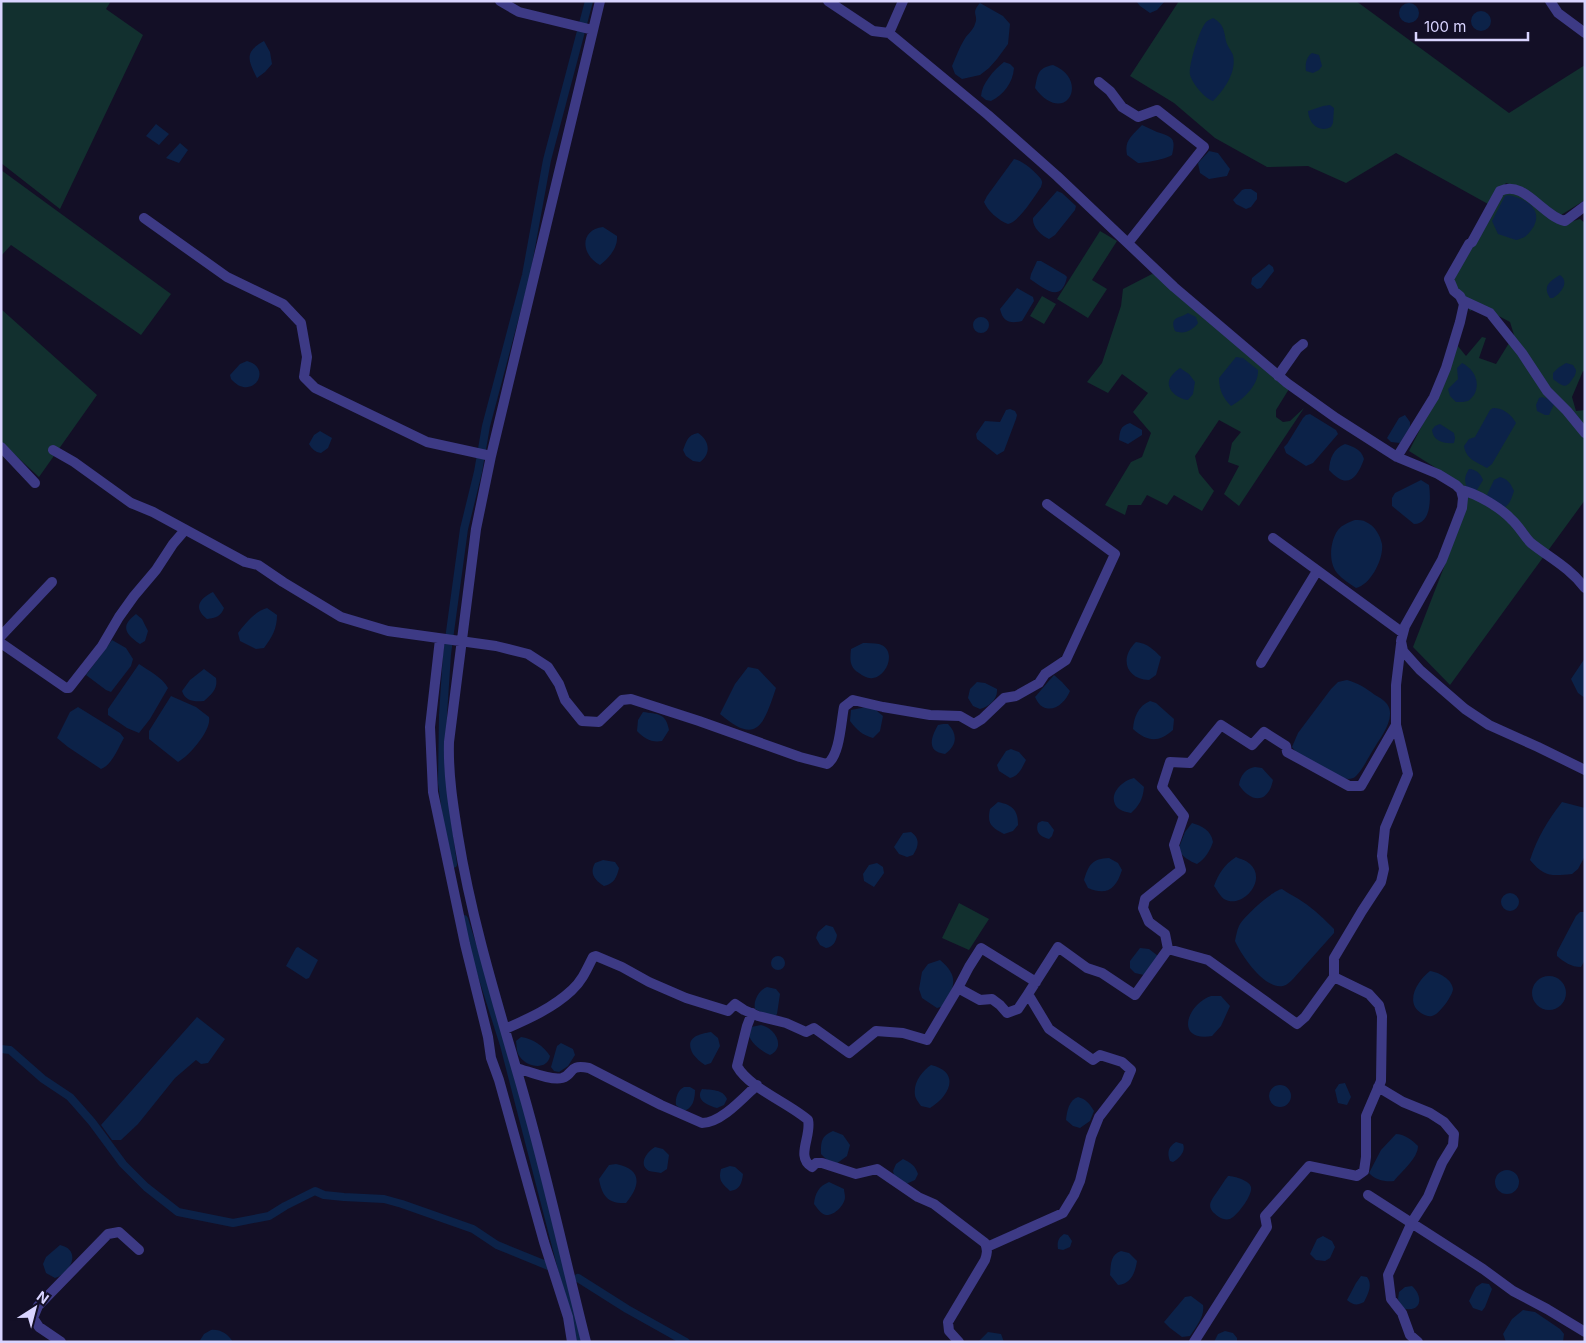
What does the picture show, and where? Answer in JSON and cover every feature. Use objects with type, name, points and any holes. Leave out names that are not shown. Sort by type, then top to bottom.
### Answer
[{"type":"street","points":[[500,1],[519,12],[593,30]]},
{"type":"street","points":[[586,1342],[554,1211],[471,907],[450,789],[448,763],[449,742],[476,529],[491,456],[600,1]]},
{"type":"street","points":[[828,1],[873,31],[889,33],[988,115],[1058,176],[1174,287],[1278,376],[1336,418],[1397,457],[1450,480],[1461,490],[1469,492],[1494,506],[1510,518],[1531,542],[1576,576],[1585,588]]},
{"type":"street","points":[[889,33],[903,1]]},
{"type":"street","points":[[1550,1],[1558,13],[1585,34]]},
{"type":"street","points":[[1099,82],[1110,90],[1122,107],[1138,117],[1157,110],[1204,147],[1128,243]]},
{"type":"street","points":[[1585,206],[1565,221],[1556,219],[1549,215],[1532,198],[1514,188],[1505,188],[1500,191],[1472,242],[1450,276],[1450,284],[1454,291],[1462,300],[1490,313],[1522,353],[1547,391],[1567,410],[1585,433]]},
{"type":"street","points":[[144,218],[227,278],[283,304],[301,323],[307,357],[304,377],[315,388],[427,442],[491,456]]},
{"type":"street","points":[[1397,457],[1434,397],[1446,368],[1460,322],[1464,304],[1462,300]]},
{"type":"street","points":[[1278,376],[1297,349],[1303,344]]},
{"type":"street","points":[[1,446],[35,483]]},
{"type":"street","points":[[53,450],[74,462],[131,503],[153,512],[245,562],[258,565],[282,582],[341,616],[388,631],[496,646],[528,654],[548,667],[559,684],[564,700],[582,721],[599,722],[622,700],[631,699],[800,757],[828,764],[833,759],[838,745],[844,707],[853,700],[923,714],[960,716],[974,724],[1004,698],[1016,696],[1039,683],[1045,674],[1066,660],[1115,554],[1047,504]]},
{"type":"street","points":[[1168,949],[1208,960],[1298,1024],[1334,977],[1334,958],[1381,882],[1384,869],[1382,856],[1384,828],[1408,774],[1396,725],[1396,685],[1402,637],[1442,560],[1462,508],[1463,498],[1461,490]]},
{"type":"street","points":[[1,643],[66,688],[69,688],[102,646],[134,596],[156,570],[185,530]]},
{"type":"street","points":[[1272,538],[1402,637],[1404,651],[1420,670],[1473,714],[1489,725],[1585,770]]},
{"type":"street","points":[[1261,663],[1316,570]]},
{"type":"street","points":[[1,636],[52,582]]},
{"type":"street","points":[[440,639],[430,728],[433,792],[450,880],[488,1037],[491,1058],[499,1080],[544,1242],[568,1317],[572,1342]]},
{"type":"street","points":[[958,988],[980,1000],[992,999],[1007,1013],[1018,1009],[1058,948],[1087,968],[1102,973],[1135,995],[1168,949],[1165,934],[1149,922],[1143,908],[1145,899],[1181,870],[1174,845],[1184,816],[1162,787],[1170,762],[1190,763],[1221,725],[1252,745],[1264,732],[1286,746],[1287,752],[1312,767],[1349,786],[1360,786],[1396,725]]},
{"type":"street","points":[[505,1029],[532,1018],[573,990],[593,957],[596,956],[686,998],[728,1011],[735,1004],[766,1019],[786,1023],[806,1032],[814,1028],[849,1053],[876,1031],[903,1033],[926,1040],[981,948],[1036,982]]},
{"type":"street","points":[[1194,1342],[1267,1227],[1266,1216],[1309,1166],[1357,1176],[1364,1171],[1366,1116],[1381,1081],[1382,1016],[1378,1005],[1369,994],[1334,977]]},
{"type":"street","points":[[987,1247],[1063,1213],[1080,1181],[1090,1137],[1099,1117],[1126,1082],[1131,1070],[1122,1062],[1100,1055],[1093,1060],[1075,1046],[1056,1035],[1048,1028],[1028,994]]},
{"type":"street","points":[[752,1013],[737,1066],[739,1070],[757,1085],[808,1120],[809,1130],[803,1155],[810,1167],[816,1163],[822,1163],[856,1174],[877,1169],[918,1197],[934,1204],[970,1231],[987,1247],[985,1260],[948,1322],[949,1331],[959,1342]]},
{"type":"street","points":[[516,1068],[537,1073],[550,1079],[565,1076],[578,1066],[590,1068],[660,1105],[702,1123],[716,1120],[757,1085]]},
{"type":"street","points":[[1378,1087],[1403,1102],[1430,1113],[1444,1122],[1454,1134],[1453,1145],[1442,1163],[1428,1197],[1412,1222],[1388,1275],[1391,1299],[1402,1313],[1410,1335],[1418,1342]]},
{"type":"street","points":[[1368,1195],[1483,1269],[1513,1291],[1585,1332]]},
{"type":"street","points":[[61,1342],[39,1327],[33,1318],[38,1306],[108,1234],[119,1232],[139,1250]]},
{"type":"green space","points":[[1,1],[111,1],[106,9],[143,35],[60,209],[1,163]]},
{"type":"green space","points":[[1179,1],[1356,1],[1509,113],[1585,65],[1585,200],[1561,215],[1518,187],[1506,183],[1488,204],[1396,153],[1346,183],[1308,166],[1267,167],[1215,138],[1174,103],[1130,76]]},
{"type":"green space","points":[[1,170],[171,294],[141,335],[11,245],[1,256]]},
{"type":"green space","points":[[1512,189],[1563,224],[1580,219],[1585,223],[1585,372],[1583,371],[1572,397],[1576,411],[1585,410],[1585,500],[1450,685],[1413,647],[1451,549],[1467,500],[1460,483],[1409,451],[1433,404],[1457,345],[1466,356],[1482,337],[1486,338],[1479,358],[1496,364],[1514,335],[1510,322],[1480,306],[1470,311],[1453,279],[1504,192]]},
{"type":"green space","points":[[1100,231],[1117,241],[1092,280],[1107,289],[1088,318],[1057,299]]},
{"type":"green space","points":[[1152,274],[1159,276],[1289,389],[1276,410],[1276,417],[1283,422],[1290,421],[1304,408],[1239,506],[1224,494],[1239,466],[1228,462],[1232,443],[1241,432],[1219,420],[1195,456],[1199,473],[1214,491],[1202,511],[1174,495],[1167,505],[1147,495],[1141,505],[1128,505],[1125,515],[1105,505],[1131,462],[1142,457],[1151,433],[1133,412],[1148,393],[1122,374],[1108,393],[1087,382],[1102,363],[1121,306],[1123,289]]},
{"type":"green space","points":[[1042,296],[1056,304],[1044,324],[1030,316]]},
{"type":"green space","points":[[1,309],[97,395],[39,477],[1,442]]},
{"type":"green space","points":[[959,903],[989,919],[969,950],[942,938]]},
{"type":"water","points":[[1136,1],[1165,1],[1157,10],[1150,13]]},
{"type":"water","points":[[980,3],[1003,16],[1010,24],[1008,44],[989,68],[980,75],[962,79],[955,74],[952,66],[962,43],[974,26],[976,21],[975,12]]},
{"type":"water","points":[[1405,3],[1413,3],[1419,9],[1419,17],[1413,23],[1405,23],[1399,17],[1399,9]]},
{"type":"water","points":[[1477,11],[1485,11],[1491,17],[1491,25],[1485,31],[1477,31],[1471,25],[1471,17]]},
{"type":"water","points":[[1213,18],[1223,28],[1234,61],[1229,80],[1213,101],[1206,97],[1196,86],[1191,79],[1190,71],[1194,50],[1202,29],[1206,22]]},
{"type":"water","points":[[264,41],[270,52],[272,64],[257,78],[251,66],[250,57],[253,49]]},
{"type":"water","points":[[1312,53],[1319,55],[1322,66],[1313,73],[1306,71],[1307,59]]},
{"type":"water","points":[[1004,62],[1014,68],[1012,79],[1003,92],[991,101],[986,100],[981,96],[984,86]]},
{"type":"water","points":[[1053,65],[1064,72],[1070,81],[1072,89],[1070,97],[1064,102],[1056,103],[1046,99],[1035,88],[1040,72],[1044,68]]},
{"type":"water","points":[[1330,105],[1334,108],[1331,127],[1322,129],[1315,126],[1310,120],[1308,111]]},
{"type":"water","points":[[156,124],[169,134],[159,145],[146,136]]},
{"type":"water","points":[[1142,125],[1167,135],[1172,139],[1174,145],[1172,155],[1138,163],[1127,155],[1128,142]]},
{"type":"water","points":[[180,143],[188,150],[179,163],[166,158]]},
{"type":"water","points":[[1209,151],[1218,153],[1230,169],[1227,176],[1209,179],[1200,173],[1198,163]]},
{"type":"water","points":[[1014,159],[1032,170],[1041,179],[1042,183],[1030,203],[1017,219],[1008,224],[994,215],[984,202]]},
{"type":"water","points":[[1245,189],[1251,189],[1257,193],[1257,199],[1251,207],[1246,209],[1236,204],[1233,200]]},
{"type":"water","points":[[1057,191],[1062,193],[1076,206],[1075,210],[1055,235],[1049,239],[1034,225],[1033,218]]},
{"type":"water","points":[[1505,196],[1520,198],[1530,204],[1536,214],[1534,226],[1531,230],[1526,236],[1516,240],[1498,234],[1492,221]]},
{"type":"water","points":[[603,227],[617,236],[617,240],[612,252],[600,265],[589,255],[585,243],[590,233],[595,229]]},
{"type":"water","points":[[1037,261],[1041,261],[1067,277],[1061,290],[1052,292],[1030,279]]},
{"type":"water","points":[[1269,264],[1273,267],[1274,271],[1261,288],[1257,289],[1251,284],[1252,278]]},
{"type":"water","points":[[1560,275],[1564,281],[1563,287],[1556,296],[1550,298],[1547,290],[1548,284]]},
{"type":"water","points":[[1017,288],[1033,297],[1034,301],[1022,321],[1011,322],[1003,317],[1000,309]]},
{"type":"water","points":[[1188,313],[1196,317],[1198,323],[1188,331],[1175,331],[1173,326],[1174,320]]},
{"type":"water","points":[[978,317],[984,317],[989,322],[987,331],[978,333],[973,328],[973,322]]},
{"type":"water","points":[[1236,357],[1243,358],[1258,370],[1258,376],[1249,391],[1231,406],[1222,394],[1219,378]]},
{"type":"water","points":[[247,361],[255,365],[259,370],[259,376],[257,382],[252,386],[246,387],[239,385],[231,379],[230,375],[240,364]]},
{"type":"water","points":[[1462,363],[1473,372],[1477,385],[1474,395],[1469,400],[1456,402],[1450,396],[1448,389],[1458,379],[1457,368]]},
{"type":"water","points":[[1566,363],[1573,365],[1576,372],[1569,384],[1565,386],[1553,379],[1553,373]]},
{"type":"water","points":[[1180,368],[1189,374],[1195,382],[1193,394],[1188,400],[1174,394],[1169,385],[1171,377]]},
{"type":"water","points":[[1539,398],[1552,400],[1554,404],[1549,415],[1537,411],[1536,405]]},
{"type":"water","points":[[1493,408],[1506,412],[1516,423],[1492,464],[1487,468],[1469,457],[1464,446],[1469,439],[1475,437]]},
{"type":"water","points":[[1006,410],[1015,411],[1016,419],[1004,451],[997,455],[977,439],[976,434],[985,421],[1000,422]]},
{"type":"water","points":[[1310,414],[1336,430],[1338,434],[1313,463],[1306,466],[1286,453],[1284,447],[1303,418]]},
{"type":"water","points":[[1405,415],[1410,422],[1410,427],[1400,443],[1391,442],[1387,438],[1399,418]]},
{"type":"water","points":[[1130,423],[1142,430],[1142,435],[1128,444],[1119,440],[1121,429]]},
{"type":"water","points":[[1440,424],[1454,433],[1454,443],[1446,443],[1434,437],[1432,430]]},
{"type":"water","points":[[320,431],[332,438],[328,448],[321,453],[314,450],[309,444],[314,435]]},
{"type":"water","points":[[698,433],[705,439],[708,447],[706,455],[700,462],[693,461],[686,456],[683,450],[689,437]]},
{"type":"water","points":[[1345,444],[1354,447],[1364,459],[1355,477],[1346,481],[1341,480],[1329,470],[1333,454]]},
{"type":"water","points":[[1469,469],[1478,472],[1483,480],[1477,490],[1468,490],[1465,479]]},
{"type":"water","points":[[1500,477],[1509,482],[1514,491],[1508,504],[1501,509],[1486,497],[1494,480]]},
{"type":"water","points":[[1421,480],[1429,485],[1429,510],[1424,520],[1414,524],[1392,506],[1392,498],[1395,493]]},
{"type":"water","points":[[1355,520],[1364,521],[1372,526],[1382,544],[1381,556],[1375,570],[1367,582],[1356,588],[1337,573],[1331,557],[1333,540],[1338,530]]},
{"type":"water","points":[[213,592],[224,608],[218,616],[207,619],[199,607],[201,601]]},
{"type":"water","points":[[267,608],[277,615],[277,620],[274,633],[264,648],[256,649],[240,641],[238,633],[254,615]]},
{"type":"water","points":[[136,614],[142,619],[148,631],[145,641],[140,644],[126,630],[128,622]]},
{"type":"water","points":[[112,640],[126,648],[133,659],[131,666],[111,692],[86,675]]},
{"type":"water","points":[[1136,642],[1147,645],[1161,657],[1156,675],[1149,680],[1135,676],[1128,667],[1128,655]]},
{"type":"water","points":[[863,643],[879,644],[888,651],[889,656],[886,668],[878,676],[866,677],[856,671],[852,665],[850,659],[851,649]]},
{"type":"water","points":[[1585,658],[1585,698],[1578,693],[1571,679]]},
{"type":"water","points":[[139,664],[159,677],[168,688],[150,719],[139,733],[127,728],[108,715],[108,709]]},
{"type":"water","points":[[748,667],[758,669],[776,688],[763,720],[751,730],[743,729],[733,724],[720,714],[735,684]]},
{"type":"water","points":[[204,669],[216,678],[214,691],[204,701],[188,699],[182,691],[190,680]]},
{"type":"water","points":[[1054,675],[1070,691],[1060,705],[1052,708],[1043,707],[1035,697]]},
{"type":"water","points":[[1347,680],[1362,686],[1383,700],[1390,710],[1389,722],[1363,767],[1356,776],[1349,779],[1341,778],[1296,752],[1292,747],[1298,733],[1331,689],[1338,682]]},
{"type":"water","points":[[977,682],[985,683],[997,689],[996,696],[992,702],[980,709],[973,706],[968,698],[970,689]]},
{"type":"water","points":[[171,696],[196,707],[209,717],[207,729],[203,735],[193,749],[178,762],[149,739],[149,731]]},
{"type":"water","points":[[1150,701],[1156,703],[1174,719],[1173,730],[1158,739],[1143,736],[1133,729],[1137,712]]},
{"type":"water","points":[[871,706],[883,716],[880,731],[873,738],[860,732],[850,721],[851,710]]},
{"type":"water","points":[[78,707],[120,733],[124,738],[112,760],[101,769],[57,738],[70,712]]},
{"type":"water","points":[[643,712],[660,715],[666,720],[669,730],[662,741],[648,739],[637,731],[638,720]]},
{"type":"water","points":[[948,724],[955,736],[954,744],[945,754],[935,750],[932,743],[933,734],[938,725]]},
{"type":"water","points":[[1011,749],[1019,752],[1026,760],[1018,774],[1010,778],[999,771],[997,765],[1006,751]]},
{"type":"water","points":[[1255,767],[1262,768],[1273,780],[1271,788],[1263,797],[1259,798],[1249,795],[1239,785],[1244,773]]},
{"type":"water","points":[[1134,778],[1144,787],[1140,802],[1131,813],[1122,811],[1117,807],[1114,797],[1115,792],[1121,785]]},
{"type":"water","points":[[998,802],[1010,806],[1015,811],[1018,825],[1013,831],[1004,834],[991,824],[989,818],[990,809]]},
{"type":"water","points":[[1562,802],[1585,808],[1585,856],[1578,869],[1572,874],[1553,875],[1540,870],[1530,860],[1543,830]]},
{"type":"water","points":[[1042,821],[1048,822],[1054,830],[1049,839],[1043,837],[1038,831],[1038,823]]},
{"type":"water","points":[[1192,823],[1205,829],[1210,834],[1213,842],[1207,854],[1197,864],[1186,858],[1178,850],[1185,832]]},
{"type":"water","points":[[911,832],[916,837],[917,845],[913,855],[907,857],[899,854],[894,847],[903,833]]},
{"type":"water","points":[[1236,857],[1250,864],[1255,871],[1256,878],[1250,892],[1245,897],[1231,901],[1224,899],[1214,886],[1222,870]]},
{"type":"water","points":[[1109,858],[1118,863],[1122,870],[1117,882],[1106,891],[1088,888],[1084,880],[1092,863]]},
{"type":"water","points":[[603,860],[615,862],[619,868],[614,880],[604,886],[593,874],[595,863]]},
{"type":"water","points":[[877,863],[883,867],[884,873],[874,887],[864,881],[863,874],[869,865]]},
{"type":"water","points":[[1282,889],[1323,918],[1334,929],[1334,933],[1293,979],[1283,986],[1276,986],[1269,983],[1254,970],[1235,941],[1239,926],[1246,917],[1265,899]]},
{"type":"water","points":[[1510,893],[1516,896],[1519,902],[1516,908],[1510,911],[1504,908],[1501,902],[1504,896]]},
{"type":"water","points":[[1580,912],[1585,912],[1585,960],[1581,967],[1568,964],[1557,956],[1557,952]]},
{"type":"water","points":[[826,925],[833,927],[837,935],[834,944],[826,948],[820,945],[816,938],[818,932]]},
{"type":"water","points":[[298,947],[318,960],[309,978],[306,979],[286,966]]},
{"type":"water","points":[[1140,948],[1149,949],[1158,956],[1144,975],[1135,973],[1130,968],[1130,961]]},
{"type":"water","points":[[775,956],[781,956],[785,963],[781,970],[775,970],[771,966],[771,960]]},
{"type":"water","points":[[940,960],[953,977],[953,982],[944,1006],[937,1008],[922,998],[919,989],[922,972],[928,964]]},
{"type":"water","points":[[1430,971],[1441,974],[1450,982],[1453,989],[1451,996],[1442,1009],[1435,1015],[1426,1016],[1416,1008],[1413,997],[1417,985]]},
{"type":"water","points":[[1549,976],[1556,977],[1561,981],[1565,986],[1565,1000],[1561,1005],[1556,1009],[1549,1010],[1542,1009],[1537,1005],[1533,1000],[1532,993],[1533,986],[1537,981],[1542,977]]},
{"type":"water","points":[[767,987],[776,989],[780,994],[777,1014],[773,1018],[755,1009],[757,996]]},
{"type":"water","points":[[1211,996],[1221,996],[1230,1006],[1221,1026],[1212,1036],[1200,1036],[1192,1033],[1188,1021],[1191,1014],[1196,1006]]},
{"type":"water","points":[[197,1017],[225,1039],[208,1063],[201,1064],[196,1060],[175,1078],[138,1124],[121,1140],[112,1140],[101,1125]]},
{"type":"water","points":[[761,1025],[772,1031],[778,1041],[778,1047],[770,1055],[757,1046],[748,1034],[751,1027]]},
{"type":"water","points":[[711,1032],[718,1038],[720,1046],[711,1063],[705,1065],[693,1054],[690,1044],[697,1036]]},
{"type":"water","points":[[521,1037],[542,1046],[550,1056],[545,1064],[541,1066],[532,1065],[520,1057],[516,1041]]},
{"type":"water","points":[[561,1043],[573,1049],[575,1055],[568,1066],[559,1072],[554,1071],[551,1067],[557,1046]]},
{"type":"water","points":[[931,1065],[940,1068],[946,1073],[949,1085],[943,1097],[930,1108],[921,1106],[916,1098],[915,1086],[924,1071]]},
{"type":"water","points":[[1345,1083],[1351,1097],[1347,1105],[1338,1103],[1335,1090],[1339,1084]]},
{"type":"water","points":[[1280,1085],[1288,1088],[1291,1096],[1288,1104],[1280,1107],[1272,1104],[1269,1096],[1272,1088]]},
{"type":"water","points":[[684,1087],[690,1087],[695,1090],[695,1093],[691,1106],[683,1111],[676,1105],[676,1102],[679,1092]]},
{"type":"water","points":[[702,1089],[723,1093],[727,1099],[724,1105],[717,1108],[703,1102],[700,1096]]},
{"type":"water","points":[[1078,1097],[1087,1102],[1094,1111],[1090,1121],[1080,1128],[1073,1126],[1066,1120],[1071,1103]]},
{"type":"water","points":[[833,1131],[843,1135],[850,1145],[847,1156],[836,1164],[827,1160],[821,1154],[822,1140]]},
{"type":"water","points":[[1396,1134],[1408,1138],[1418,1146],[1417,1151],[1409,1164],[1394,1181],[1377,1179],[1369,1173],[1381,1150]]},
{"type":"water","points":[[1176,1142],[1183,1144],[1184,1149],[1173,1162],[1170,1161],[1168,1153],[1171,1146]]},
{"type":"water","points":[[655,1147],[663,1149],[669,1155],[667,1169],[661,1173],[649,1171],[644,1165],[649,1151]]},
{"type":"water","points":[[903,1159],[916,1168],[918,1174],[915,1180],[906,1184],[895,1179],[893,1171],[896,1164]]},
{"type":"water","points":[[609,1165],[625,1166],[635,1174],[636,1184],[626,1203],[615,1202],[607,1198],[600,1185],[599,1179]]},
{"type":"water","points":[[730,1166],[735,1167],[743,1174],[740,1186],[730,1191],[723,1184],[720,1176],[721,1169]]},
{"type":"water","points":[[1507,1170],[1516,1173],[1519,1182],[1516,1191],[1507,1194],[1498,1191],[1495,1182],[1498,1173]]},
{"type":"water","points":[[1228,1176],[1245,1181],[1250,1185],[1251,1191],[1240,1210],[1230,1219],[1226,1219],[1220,1218],[1215,1214],[1210,1205]]},
{"type":"water","points":[[829,1182],[844,1189],[845,1200],[839,1209],[832,1214],[826,1215],[814,1204],[818,1190]]},
{"type":"water","points":[[1064,1234],[1068,1235],[1072,1241],[1070,1247],[1063,1250],[1058,1249],[1058,1240]]},
{"type":"water","points":[[1323,1236],[1332,1241],[1335,1247],[1330,1258],[1325,1261],[1316,1260],[1310,1254],[1317,1239]]},
{"type":"water","points":[[60,1245],[71,1252],[72,1262],[66,1271],[55,1278],[46,1273],[43,1264],[46,1257]]},
{"type":"water","points":[[1121,1251],[1129,1253],[1137,1261],[1132,1277],[1126,1283],[1118,1285],[1110,1275],[1113,1258]]},
{"type":"water","points":[[1361,1276],[1367,1277],[1370,1283],[1367,1296],[1364,1302],[1359,1304],[1351,1303],[1347,1300]]},
{"type":"water","points":[[1482,1283],[1489,1284],[1492,1289],[1482,1311],[1473,1308],[1469,1301],[1476,1287]]},
{"type":"water","points":[[1412,1286],[1418,1295],[1419,1304],[1413,1309],[1402,1308],[1398,1299],[1399,1292],[1405,1287]]},
{"type":"water","points":[[1191,1296],[1203,1305],[1203,1313],[1190,1336],[1182,1337],[1164,1322],[1185,1297]]},
{"type":"water","points":[[1523,1310],[1535,1312],[1560,1329],[1564,1334],[1563,1342],[1506,1342],[1503,1334],[1512,1319]]},
{"type":"water","points":[[211,1330],[218,1330],[224,1333],[233,1342],[199,1342],[204,1334]]},
{"type":"water","points":[[1225,1331],[1233,1333],[1237,1338],[1237,1342],[1214,1342],[1218,1334]]},
{"type":"water","points":[[988,1332],[1001,1334],[1004,1342],[978,1342]]},
{"type":"waterway","points":[[453,864],[442,783],[443,715],[447,654],[464,529],[478,472],[486,426],[526,275],[547,160],[589,1]]},
{"type":"waterway","points":[[464,919],[504,1045],[579,1342]]},
{"type":"waterway","points":[[1,1049],[10,1050],[43,1079],[70,1097],[92,1122],[123,1164],[146,1187],[178,1212],[233,1223],[269,1216],[315,1191],[324,1195],[384,1199],[473,1229],[497,1245],[551,1267]]},
{"type":"waterway","points":[[578,1278],[627,1309],[686,1342]]}]
